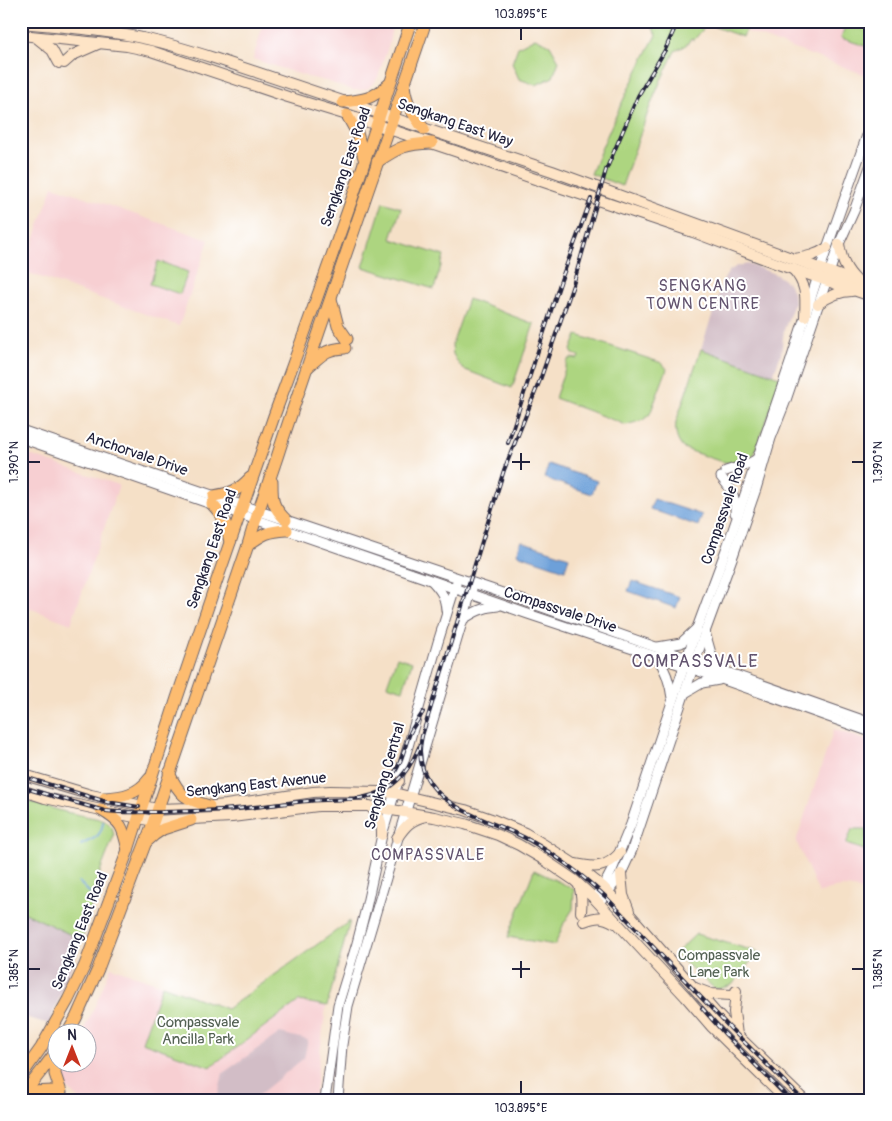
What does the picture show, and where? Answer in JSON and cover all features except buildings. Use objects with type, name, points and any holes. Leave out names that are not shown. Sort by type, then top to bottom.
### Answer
[{"type":"main road","points":[[82,21],[92,30]]},
{"type":"main road","name":"Sengkang East Road","points":[[21,1076],[41,1048],[81,974],[128,850],[253,474],[304,334],[411,21]]},
{"type":"main road","name":"Sengkang East Road","points":[[73,1024],[98,969],[153,821],[248,545],[306,368],[426,21]]},
{"type":"main road","name":"Sengkang East Way","points":[[21,23],[36,23],[145,38],[214,58],[380,114],[390,124],[432,144],[823,274],[859,287],[871,296]]},
{"type":"main road","name":"Sengkang East Way","points":[[21,35],[127,46],[151,51],[376,125],[390,124],[424,129],[552,171],[794,264]]},
{"type":"main road","points":[[35,36],[52,50],[61,63],[73,54],[101,43]]},
{"type":"main road","points":[[343,102],[372,97],[390,82]]},
{"type":"main road","points":[[404,83],[405,96],[410,108],[424,129]]},
{"type":"main road","points":[[347,115],[357,133],[364,160]]},
{"type":"main road","points":[[377,162],[402,147],[432,144]]},
{"type":"main road","points":[[818,304],[827,297],[859,287],[843,264],[839,244]]},
{"type":"main road","points":[[805,316],[805,290],[794,264],[826,248]]},
{"type":"main road","name":"Sengkang East Way","points":[[859,287],[871,287]]},
{"type":"main road","points":[[306,368],[325,352],[346,344],[338,326],[330,298]]},
{"type":"main road","points":[[230,542],[225,520],[213,500],[243,486],[253,474]]},
{"type":"main road","points":[[248,545],[262,535],[286,525],[274,504],[271,475]]},
{"type":"main road","points":[[169,773],[182,795],[193,802],[209,806]]},
{"type":"main road","name":"Sengkang East Avenue","points":[[21,774],[105,798],[157,809],[209,806],[313,792],[380,792],[410,796],[466,810],[494,820],[525,834],[574,864],[605,889],[737,1035],[804,1100]]},
{"type":"main road","points":[[105,798],[120,797],[133,793],[153,775]]},
{"type":"main road","points":[[380,792],[391,788],[398,780]]},
{"type":"main road","name":"Sengkang East Avenue","points":[[21,790],[45,798],[153,821],[232,817],[318,806],[368,806],[465,824],[498,835],[543,859],[597,900],[712,1027],[786,1100]]},
{"type":"main road","points":[[368,806],[377,813],[381,820],[382,835]]},
{"type":"main road","points":[[101,810],[114,817],[120,824],[128,850]]},
{"type":"main road","points":[[397,838],[410,822],[429,816]]},
{"type":"main road","points":[[144,844],[163,829],[191,820]]},
{"type":"main road","points":[[574,864],[602,867],[620,853]]},
{"type":"main road","points":[[621,874],[623,895],[632,917]]},
{"type":"main road","points":[[578,884],[581,894],[582,916],[604,917],[620,925]]},
{"type":"main road","points":[[692,986],[711,994],[734,993],[737,1035]]},
{"type":"main road","points":[[21,1097],[48,1062]]},
{"type":"main road","points":[[21,1097],[31,1092],[57,1091],[55,1074]]},
{"type":"street","name":"Compassvale Road","points":[[701,630],[734,553],[771,438],[786,400],[818,304],[826,248],[871,124]]},
{"type":"street","name":"Compassvale Road","points":[[597,900],[605,889],[621,874],[636,841],[685,693],[690,664],[735,521],[805,316],[854,211],[871,164]]},
{"type":"street","name":"Anchorvale Drive","points":[[21,430],[242,510]]},
{"type":"street","name":"Anchorvale Drive","points":[[21,438],[213,500]]},
{"type":"street","points":[[735,521],[736,501],[723,474],[757,459]]},
{"type":"street","name":"Compassvale Drive","points":[[242,510],[473,584],[690,664],[871,723]]},
{"type":"street","name":"Compassvale Drive","points":[[286,525],[504,606],[656,652]]},
{"type":"street","name":"Sengkang Central","points":[[325,1100],[338,1005],[359,934],[382,835],[458,579]]},
{"type":"street","points":[[431,580],[442,591],[446,616]]},
{"type":"street","name":"Sengkang Central","points":[[338,1100],[342,1045],[348,1006],[473,584]]},
{"type":"street","points":[[462,620],[476,611],[487,607],[504,606]]},
{"type":"street","points":[[672,700],[667,673],[656,652],[681,643],[701,630],[712,658],[722,675],[702,683],[685,693]]},
{"type":"street","name":"Compassvale Road","points":[[605,889],[631,824],[672,700],[690,664]]},
{"type":"street","name":"Compassvale Drive","points":[[722,675],[871,732]]},
{"type":"shaded area","points":[[264,21],[393,21],[389,44],[378,77],[368,88],[353,90],[253,59]]},
{"type":"shaded area","points":[[749,21],[871,21],[871,77],[745,31]]},
{"type":"shaded area","points":[[53,186],[209,240],[179,326],[23,271]]},
{"type":"shaded area","points":[[749,264],[777,275],[787,282],[793,291],[794,303],[784,330],[781,354],[773,375],[701,349],[724,279],[729,271],[737,266]]},
{"type":"shaded area","points":[[21,452],[119,485],[71,624],[21,605]]},
{"type":"shaded area","points":[[834,729],[871,742],[871,893],[844,887],[819,893],[796,841]]},
{"type":"shaded area","points":[[21,911],[82,940],[49,1024],[21,1016]]},
{"type":"shaded area","points":[[111,967],[162,985],[142,1042],[209,1067],[299,1001],[326,1006],[314,1100],[81,1100],[66,1087],[62,1074],[98,1074],[98,1024],[86,1024]]},
{"type":"shaded area","points":[[280,1033],[308,1040],[304,1058],[256,1097],[256,1100],[217,1100],[223,1073]]},
{"type":"green space","points":[[650,21],[749,21],[743,37],[701,22],[700,26],[704,28],[694,40],[691,39],[685,46],[675,51],[649,109],[622,186],[591,174],[622,103],[656,35]]},
{"type":"green space","points":[[847,21],[871,21],[871,48],[841,38]]},
{"type":"green space","points":[[535,38],[550,45],[559,61],[553,77],[536,85],[519,79],[512,63],[518,47]]},
{"type":"green space","points":[[383,202],[401,208],[391,239],[444,256],[434,289],[363,267]]},
{"type":"green space","points":[[158,261],[188,272],[180,294],[150,284]]},
{"type":"green space","points":[[468,299],[534,324],[512,388],[463,369],[453,354],[452,345]]},
{"type":"green space","points":[[577,335],[662,363],[667,369],[650,414],[643,420],[626,425],[555,398],[568,360],[571,358],[578,359],[579,356],[573,354],[571,350]]},
{"type":"green space","points":[[701,349],[782,378],[754,455],[740,462],[724,462],[702,455],[683,448],[677,439],[676,422]]},
{"type":"green space","points":[[397,657],[412,662],[403,690],[387,685]]},
{"type":"green space","points":[[21,799],[65,812],[105,820],[112,827],[114,836],[101,869],[82,940],[21,911]]},
{"type":"green space","points":[[852,829],[866,829],[866,840],[871,841],[871,852],[846,844]]},
{"type":"green space","points":[[534,870],[574,889],[573,909],[564,923],[555,945],[508,937]]},
{"type":"green space","name":"Compassvale Ancilla Park","points":[[350,921],[327,1006],[299,1001],[210,1067],[142,1042],[162,985],[227,1009]]},
{"type":"green space","name":"Compassvale Lane Park","points":[[696,934],[758,952],[732,985],[719,989],[714,988],[675,954]]},
{"type":"water","points":[[549,464],[597,481],[592,494],[544,478]]},
{"type":"water","points":[[654,499],[702,515],[698,526],[650,509]]},
{"type":"water","points":[[521,541],[569,557],[565,570],[517,554]]},
{"type":"water","points":[[632,581],[680,597],[676,608],[628,591]]},
{"type":"waterway","points":[[81,845],[99,834],[103,822]]},
{"type":"waterway","points":[[79,882],[90,893],[95,895]]},
{"type":"railway","points":[[678,21],[665,50],[638,96],[606,170],[573,285],[540,380],[504,470],[422,736],[420,751],[423,770],[432,786],[445,798],[460,809],[540,846],[588,881],[606,897],[730,1028],[803,1100]]},
{"type":"railway","points":[[508,443],[561,280],[591,199]]},
{"type":"railway","points":[[386,782],[395,772],[410,733],[423,712]]},
{"type":"railway","points":[[21,787],[105,811],[119,812],[225,810],[357,798],[375,794],[396,782],[413,760],[419,747]]},
{"type":"railway","points":[[21,776],[107,802],[139,807]]},
{"type":"railway","points":[[702,1008],[790,1100]]},
{"type":"district","name":"SENGKANG TOWN CENTRE","points":[[703,295]]},
{"type":"district","name":"COMPASSVALE","points":[[695,661]]},
{"type":"district","name":"COMPASSVALE","points":[[428,855]]}]
